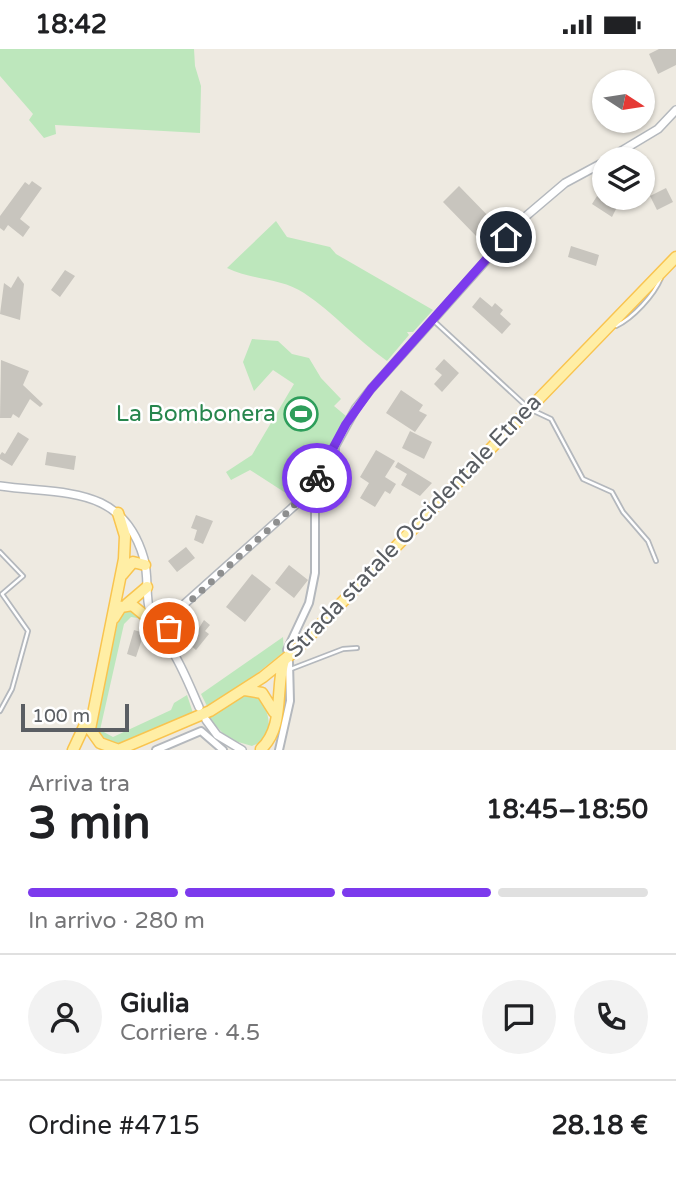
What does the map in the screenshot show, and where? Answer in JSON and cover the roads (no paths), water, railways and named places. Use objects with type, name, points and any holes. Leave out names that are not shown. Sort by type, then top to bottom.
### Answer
[{"type":"main road","name":"Strada statale Occidentale Etnea","points":[[118,750],[210,711],[288,660],[676,257]]},
{"type":"main road","points":[[118,513],[125,536],[90,729],[93,737],[100,743],[118,750]]},
{"type":"main road","points":[[119,580],[132,562],[145,565]]},
{"type":"main road","points":[[109,628],[117,611],[147,587]]},
{"type":"main road","points":[[127,604],[137,608],[157,627]]},
{"type":"main road","points":[[263,750],[272,736],[276,722],[277,689],[288,660]]},
{"type":"main road","points":[[244,690],[256,691],[267,697],[276,722]]},
{"type":"main road","points":[[73,750],[92,707]]},
{"type":"street","points":[[628,147],[658,129],[676,110]]},
{"type":"street","points":[[157,627],[173,618],[302,499],[356,408],[432,320],[539,203],[565,183],[592,168]]},
{"type":"street","points":[[278,750],[290,701],[288,660],[309,603],[315,566],[315,510],[334,458],[334,449]]},
{"type":"street","points":[[0,486],[77,494],[98,500],[118,513],[135,536],[145,565],[150,612],[174,653],[199,707]]},
{"type":"street","points":[[150,612],[159,618],[173,618]]},
{"type":"street","points":[[173,618],[171,637],[174,653]]},
{"type":"street","points":[[206,720],[228,744],[242,750]]},
{"type":"street","points":[[156,750],[201,730],[223,750]]},
{"type":"lane","points":[[432,320],[524,404]]},
{"type":"lane","points":[[534,411],[551,419],[583,479],[614,494],[623,512],[648,541],[656,561]]},
{"type":"lane","points":[[0,552],[23,576],[2,594],[29,631],[12,689],[0,711]]},
{"type":"lane","points":[[288,660],[357,648]]},
{"type":"place","name":"La Bombonera","points":[[301,414]]}]
